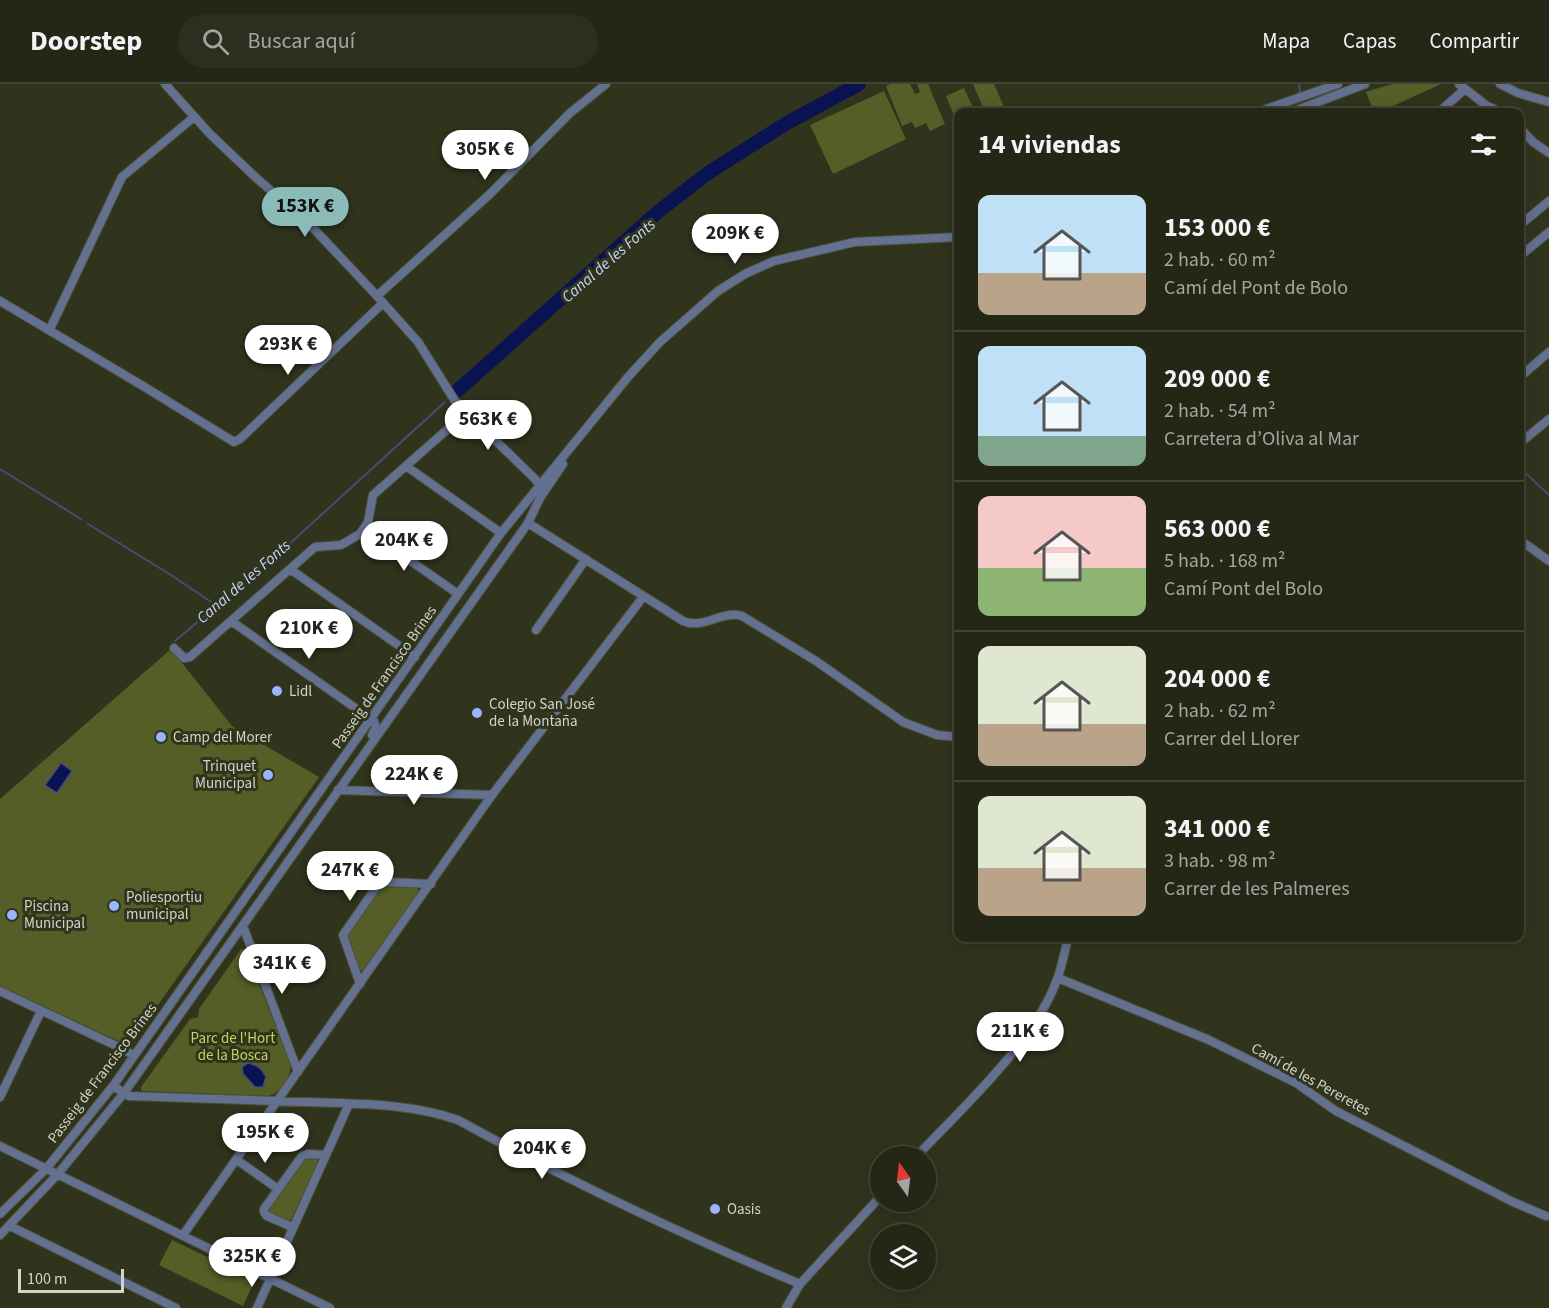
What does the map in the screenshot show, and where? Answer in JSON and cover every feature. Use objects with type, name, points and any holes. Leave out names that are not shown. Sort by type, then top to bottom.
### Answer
[{"type":"street","points":[[165,84],[194,117],[252,174],[314,229],[378,296],[418,342],[448,392],[540,485],[542,492],[533,504],[530,519]]},
{"type":"street","points":[[378,296],[490,194],[570,113],[606,84]]},
{"type":"street","points":[[1268,108],[1338,84]]},
{"type":"street","points":[[1302,108],[1365,84]]},
{"type":"street","points":[[1500,84],[1518,93],[1549,102]]},
{"type":"street","points":[[1443,108],[1462,87],[1492,108]]},
{"type":"street","points":[[50,329],[123,177],[194,117]]},
{"type":"street","points":[[1524,136],[1549,153]]},
{"type":"street","points":[[1524,222],[1549,201]]},
{"type":"street","points":[[1524,253],[1548,235]]},
{"type":"street","points":[[583,433],[628,377],[660,342],[708,299],[745,274],[774,261],[842,244],[954,237]]},
{"type":"street","points":[[0,301],[50,329],[230,441],[237,442],[383,303]]},
{"type":"street","points":[[1524,374],[1549,352]]},
{"type":"street","points":[[174,648],[184,658],[190,657],[315,547],[341,545],[356,538],[364,529],[371,512],[371,498],[466,412]]},
{"type":"street","points":[[1524,440],[1549,419]]},
{"type":"street","name":"Passeig de Francisco Brines","points":[[0,1214],[46,1169],[111,1090],[501,532],[583,433]]},
{"type":"street","name":"Passeig de Francisco Brines","points":[[0,1234],[57,1175],[119,1101],[530,519],[583,433]]},
{"type":"street","points":[[406,466],[501,532]]},
{"type":"street","points":[[521,508],[530,519],[586,559],[643,597],[690,624],[699,624],[729,615],[742,616],[816,662],[903,722],[937,735],[954,737]]},
{"type":"street","points":[[515,516],[530,519]]},
{"type":"street","points":[[364,529],[458,594]]},
{"type":"street","points":[[1524,543],[1549,561]]},
{"type":"street","points":[[536,630],[586,559]]},
{"type":"street","points":[[290,569],[415,657]]},
{"type":"street","points":[[183,1235],[492,795],[643,597]]},
{"type":"street","points":[[231,621],[374,721],[376,728],[356,758],[357,764]]},
{"type":"street","points":[[338,790],[492,795]]},
{"type":"street","points":[[360,984],[343,935],[377,886],[385,882],[431,884]]},
{"type":"street","points":[[243,926],[298,1072]]},
{"type":"street","points":[[926,1146],[1025,1037],[1058,978],[1067,942]]},
{"type":"street","name":"Camí de les Pereretes","points":[[1058,978],[1209,1040],[1296,1083],[1336,1111],[1513,1202],[1546,1216]]},
{"type":"street","points":[[0,991],[134,1056]]},
{"type":"street","points":[[0,1097],[41,1011]]},
{"type":"street","points":[[111,1090],[129,1096],[349,1104],[422,1110],[458,1120],[553,1171],[642,1214],[800,1284]]},
{"type":"street","points":[[111,1090],[119,1101]]},
{"type":"street","points":[[257,1308],[349,1104]]},
{"type":"street","points":[[0,1146],[330,1308]]},
{"type":"street","points":[[292,1227],[267,1216],[264,1212],[304,1155],[325,1155]]},
{"type":"street","points":[[237,1160],[278,1189]]},
{"type":"street","points":[[786,1308],[800,1284],[870,1208]]},
{"type":"street","points":[[0,1226],[0,1234]]},
{"type":"street","points":[[10,1226],[176,1308]]},
{"type":"green space","points":[[910,84],[915,94],[926,90],[920,92],[917,84],[928,84],[945,124],[930,131],[926,123],[915,128],[912,122],[902,126],[886,86]]},
{"type":"green space","points":[[973,84],[994,84],[1004,108],[983,108]]},
{"type":"green space","points":[[1392,84],[1441,84],[1389,108],[1372,108],[1366,92]]},
{"type":"green space","points":[[964,88],[973,108],[954,108],[954,115],[946,96]]},
{"type":"green space","points":[[884,91],[906,139],[833,174],[810,125]]},
{"type":"green space","name":"Poliesportiu municipal","points":[[171,649],[232,726],[319,777],[129,1046],[0,986],[0,799]]},
{"type":"green space","points":[[381,886],[416,886],[419,891],[365,969],[361,971],[345,936]]},
{"type":"green space","name":"Parc de l'Hort de la Bosca","points":[[241,949],[247,953],[290,1063],[290,1073],[285,1083],[268,1096],[141,1091],[141,1087],[190,1019],[198,1017],[199,1009]]},
{"type":"green space","points":[[310,1157],[316,1158],[318,1162],[291,1220],[286,1221],[270,1213],[269,1209],[303,1160]]},
{"type":"green space","points":[[172,1240],[255,1280],[243,1306],[159,1265]]},
{"type":"shaded area","points":[[61,763],[72,771],[57,793],[45,785]]},
{"type":"shaded area","points":[[248,1063],[257,1066],[266,1077],[263,1087],[255,1087],[243,1074],[242,1067]]},
{"type":"waterway","name":"Canal de les Fonts","points":[[457,391],[659,211],[708,173],[787,123],[859,84]]},
{"type":"waterway","points":[[1297,95],[1300,91],[1299,84]]},
{"type":"waterway","name":"Canal de les Fonts","points":[[175,641],[285,548],[445,402]]},
{"type":"waterway","points":[[0,469],[81,519]]},
{"type":"waterway","points":[[1524,472],[1549,495]]},
{"type":"waterway","points":[[88,524],[217,606]]},
{"type":"place","name":"Lidl","points":[[277,691]]},
{"type":"place","name":"Colegio San José de la Montaña","points":[[477,713]]},
{"type":"place","name":"Camp del Morer","points":[[161,737]]},
{"type":"place","name":"Trinquet Municipal","points":[[268,775]]},
{"type":"place","name":"Poliesportiu municipal","points":[[114,906]]},
{"type":"place","name":"Piscina Municipal","points":[[12,915]]},
{"type":"place","name":"Oasis","points":[[715,1209]]}]
